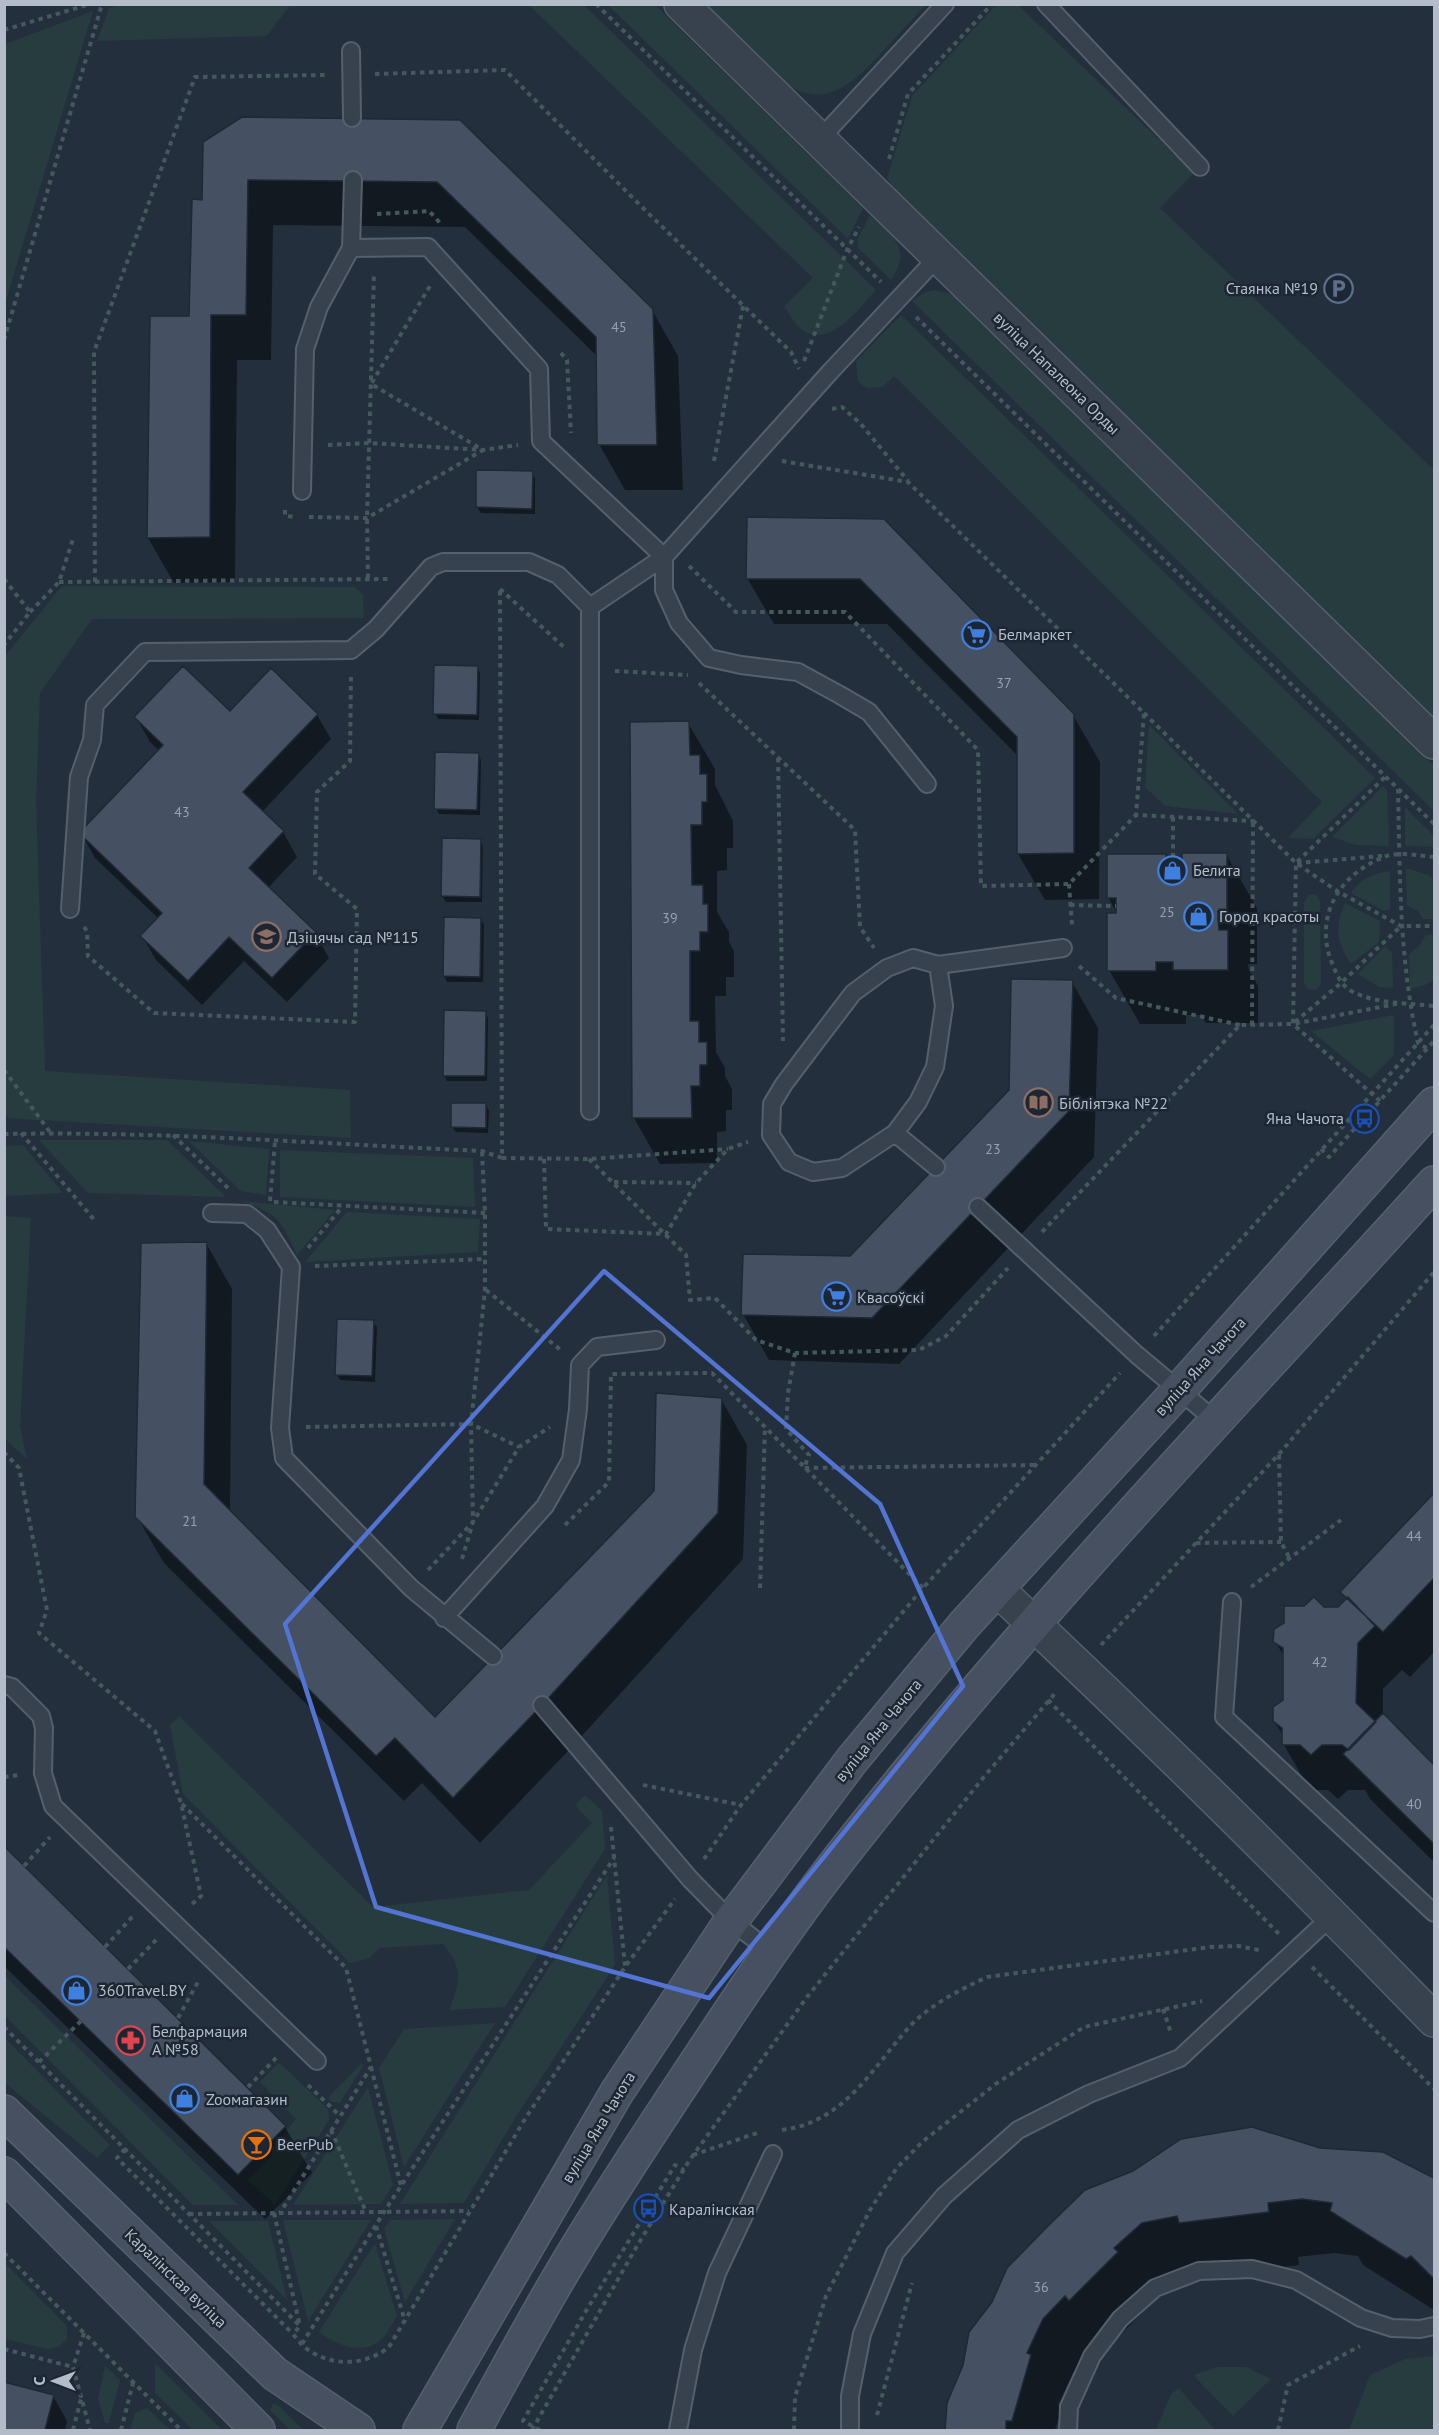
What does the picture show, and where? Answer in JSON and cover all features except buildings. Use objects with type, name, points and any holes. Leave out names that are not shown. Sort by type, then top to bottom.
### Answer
[{"type":"main road","name":"вуліца Яна Чачота","points":[[420,2430],[617,2092],[731,1921],[852,1760],[997,1589],[1180,1389],[1434,1104]]},
{"type":"main road","points":[[474,2430],[561,2274],[615,2185],[771,1952],[828,1872],[1003,1660],[1120,1527],[1434,1183]]},
{"type":"main road","name":"Каралінская вуліца","points":[[4,2112],[275,2374],[334,2416],[358,2430]]},
{"type":"main road","points":[[4,2174],[258,2430]]},
{"type":"street","name":"вуліца Напалеона Орды","points":[[681,4],[1434,742]]},
{"type":"street","points":[[997,1589],[1333,1915],[1434,2020]]},
{"type":"lane","points":[[819,140],[945,4]]},
{"type":"lane","points":[[1046,4],[1200,167]]},
{"type":"lane","points":[[351,51],[352,118]]},
{"type":"lane","points":[[302,491],[305,349],[319,307],[351,248],[352,180]]},
{"type":"lane","points":[[351,248],[428,247],[539,369],[541,441],[663,558],[663,590],[679,623],[709,658],[741,665],[798,672],[840,695],[869,712],[927,784]]},
{"type":"lane","points":[[590,607],[663,558],[830,372],[938,257]]},
{"type":"lane","points":[[70,909],[79,777],[92,740],[95,705],[146,652],[351,650],[376,629],[431,567],[443,562],[529,562],[558,574],[590,607],[590,1111]]},
{"type":"lane","points":[[938,965],[944,1006],[935,1067],[918,1101],[895,1133],[842,1168],[813,1172],[789,1162],[771,1135],[772,1104],[784,1084],[853,993],[887,968],[913,958],[938,965],[1063,948]]},
{"type":"lane","points":[[895,1133],[936,1167]]},
{"type":"lane","points":[[978,1207],[1137,1355],[1180,1389],[1216,1422]]},
{"type":"lane","points":[[212,1213],[247,1214],[267,1230],[291,1267],[280,1428],[284,1458],[411,1588],[444,1618],[493,1656]]},
{"type":"lane","points":[[444,1618],[545,1506],[571,1460],[578,1409],[580,1365],[597,1347],[656,1340]]},
{"type":"lane","points":[[1232,1602],[1224,1718],[1434,1913]]},
{"type":"lane","points":[[4,1685],[12,1687],[40,1716],[44,1728],[43,1773],[53,1806],[317,2061]]},
{"type":"lane","points":[[542,1705],[690,1879],[731,1921],[771,1952]]},
{"type":"lane","points":[[849,2430],[849,2396],[862,2334],[895,2253],[944,2196],[1018,2130],[1089,2094],[1180,2058],[1333,1915]]},
{"type":"lane","points":[[678,2430],[693,2350],[717,2273],[773,2154]]},
{"type":"lane","points":[[1068,2430],[1069,2407],[1092,2356],[1120,2319],[1155,2288],[1199,2271],[1252,2269],[1296,2280],[1361,2318],[1392,2328],[1420,2329],[1434,2326]]},
{"type":"path","points":[[4,30],[90,4]]},
{"type":"path","points":[[4,340],[102,4]]},
{"type":"path","points":[[596,4],[1434,824]]},
{"type":"path","points":[[799,370],[809,350],[847,250],[885,173],[908,94],[992,4]]},
{"type":"path","points":[[352,215],[429,211],[446,228]]},
{"type":"path","points":[[368,578],[367,518],[374,249]]},
{"type":"path","points":[[371,384],[444,263]]},
{"type":"path","points":[[559,352],[567,360],[572,441]]},
{"type":"path","points":[[371,384],[483,450]]},
{"type":"path","points":[[825,411],[842,407],[860,423],[908,482],[1296,864],[1337,891],[1401,926],[1434,926]]},
{"type":"path","points":[[303,447],[369,443],[483,450],[541,441]]},
{"type":"path","points":[[285,505],[285,516],[367,518],[483,450]]},
{"type":"path","points":[[773,460],[908,482]]},
{"type":"path","points":[[4,645],[30,612],[59,582],[73,539]]},
{"type":"path","points":[[687,565],[736,612],[844,612],[978,750],[981,886],[1069,884],[1136,815],[1144,713]]},
{"type":"path","points":[[4,579],[30,612]]},
{"type":"path","points":[[59,582],[419,579]]},
{"type":"path","points":[[499,588],[589,670],[690,675],[709,658]]},
{"type":"path","points":[[499,588],[509,588]]},
{"type":"path","points":[[499,588],[502,1158]]},
{"type":"path","points":[[70,909],[87,931],[88,956],[154,1013],[355,1022],[357,909],[315,874],[317,792],[350,761],[351,650]]},
{"type":"path","points":[[698,682],[855,830],[860,927],[887,968]]},
{"type":"path","points":[[778,758],[784,1084]]},
{"type":"path","points":[[1380,1101],[1293,1024],[1296,864],[1386,776]]},
{"type":"path","points":[[1398,788],[1401,926],[1409,1003],[1418,1043],[1428,1049]]},
{"type":"path","points":[[1136,815],[1253,821]]},
{"type":"path","points":[[1173,817],[1173,861]]},
{"type":"path","points":[[1252,1025],[1253,821]]},
{"type":"path","points":[[1296,864],[1399,854],[1434,857]]},
{"type":"path","points":[[1386,856],[1362,868],[1337,891],[1330,905],[1326,923],[1326,949],[1341,983],[1353,992],[1401,1003],[1434,1005]]},
{"type":"path","points":[[1069,884],[1072,927]]},
{"type":"path","points":[[1071,904],[1116,906]]},
{"type":"path","points":[[1218,918],[1253,918]]},
{"type":"path","points":[[1293,1024],[1341,983],[1401,926]]},
{"type":"path","points":[[1074,962],[1116,998],[1240,1025],[1293,1024],[1401,1003]]},
{"type":"path","points":[[589,1159],[686,1254],[690,1300],[715,1298],[756,1340],[795,1353],[919,1350],[946,1336],[1240,1025]]},
{"type":"path","points":[[1322,1149],[1329,1157],[1434,1041]]},
{"type":"path","points":[[4,1070],[51,1133]]},
{"type":"path","points":[[21,1133],[96,1222]]},
{"type":"path","points":[[4,1134],[173,1134],[275,1142],[482,1151],[502,1158],[544,1159],[589,1159],[728,1149],[771,1135]]},
{"type":"path","points":[[173,1134],[230,1190]]},
{"type":"path","points":[[270,1201],[275,1142]]},
{"type":"path","points":[[666,1234],[696,1183],[728,1149]]},
{"type":"path","points":[[473,1522],[471,1424],[485,1290],[482,1151]]},
{"type":"path","points":[[544,1159],[546,1228],[666,1234]]},
{"type":"path","points":[[614,1182],[696,1183]]},
{"type":"path","points":[[260,1200],[342,1207],[485,1213]]},
{"type":"path","points":[[291,1267],[342,1207]]},
{"type":"path","points":[[291,1267],[485,1259]]},
{"type":"path","points":[[533,2429],[631,2256],[693,2155],[807,1997],[1048,1700],[1279,1454],[1434,1272]]},
{"type":"path","points":[[485,1290],[580,1365],[611,1374],[712,1373],[923,1588]]},
{"type":"path","points":[[795,1353],[788,1393],[786,1428],[809,1455],[804,1468]]},
{"type":"path","points":[[559,1532],[609,1482],[611,1374]]},
{"type":"path","points":[[411,1588],[473,1522],[519,1447],[578,1409]]},
{"type":"path","points":[[280,1428],[471,1424],[519,1447]]},
{"type":"path","points":[[760,1588],[765,1426]]},
{"type":"path","points":[[4,1452],[19,1468],[45,1599],[47,1610],[39,1633],[155,1731],[181,1803],[201,1896],[128,1969]]},
{"type":"path","points":[[1279,1454],[1281,1542],[1290,1558]]},
{"type":"path","points":[[804,1468],[1035,1465]]},
{"type":"path","points":[[1232,1602],[1341,1520]]},
{"type":"path","points":[[1196,1543],[1281,1542]]},
{"type":"path","points":[[1048,1700],[1434,2089]]},
{"type":"path","points":[[625,1967],[605,1778],[741,1805]]},
{"type":"path","points":[[181,1803],[346,1968],[401,2187]]},
{"type":"path","points":[[24,1866],[57,1829]]},
{"type":"path","points":[[302,2344],[384,2212],[614,1858]]},
{"type":"path","points":[[105,1947],[138,1909]]},
{"type":"path","points":[[778,2130],[797,2128],[840,2107],[913,2023],[953,1993],[987,1977],[1210,1947],[1238,1946],[1268,1953]]},
{"type":"path","points":[[178,2018],[201,1976]]},
{"type":"path","points":[[39,2061],[81,2021]]},
{"type":"path","points":[[4,2027],[300,2326]]},
{"type":"path","points":[[248,2087],[278,2056]]},
{"type":"path","points":[[280,2212],[371,2067]]},
{"type":"path","points":[[332,2130],[366,2212]]},
{"type":"path","points":[[693,2155],[759,2132]]},
{"type":"path","points":[[126,2149],[117,2158],[302,2344],[310,2351],[330,2359],[352,2363]]},
{"type":"path","points":[[540,2430],[533,2429],[523,2421],[586,2311],[675,2165],[684,2170]]},
{"type":"path","points":[[189,2214],[470,2211]]},
{"type":"path","points":[[274,2212],[300,2326]]},
{"type":"path","points":[[376,2226],[405,2321]]},
{"type":"path","points":[[4,2253],[181,2430]]},
{"type":"path","points":[[876,2420],[914,2278]]},
{"type":"path","points":[[293,2334],[300,2326]]},
{"type":"path","points":[[1277,2429],[1288,2385],[1392,2328]]},
{"type":"path","points":[[84,2332],[73,2367],[90,2430]]},
{"type":"path","points":[[4,2349],[73,2367]]},
{"type":"path","points":[[121,2430],[133,2383]]},
{"type":"path","points":[[73,2430],[82,2398]]},
{"type":"highlighted area","points":[[604,1271],[880,1504],[963,1686],[709,1998],[376,1907],[285,1624]]},
{"type":"green space","points":[[997,4],[1018,5],[1194,173],[1160,208],[1434,470],[1434,717],[896,190],[887,178],[912,96]]},
{"type":"green space","points":[[120,5],[290,5],[267,36],[97,41],[109,8]]},
{"type":"green space","points":[[529,5],[584,5],[876,290],[852,316],[833,331],[822,335],[801,329],[784,306],[813,278]]},
{"type":"green space","points":[[608,5],[655,5],[863,208],[848,239]]},
{"type":"green space","points":[[706,5],[926,5],[865,70],[842,87],[830,93],[817,95],[788,85]]},
{"type":"green space","points":[[93,11],[5,304],[5,44]]},
{"type":"green space","points":[[870,215],[892,237],[900,251],[900,260],[891,280],[858,248],[857,240]]},
{"type":"green space","points":[[934,290],[951,294],[1434,766],[1434,811],[912,301],[925,292]]},
{"type":"green space","points":[[901,315],[1375,778],[1313,839],[1288,838],[1322,802],[894,376],[883,387],[867,388],[858,382],[856,361]]},
{"type":"green space","points":[[62,586],[354,587],[363,594],[364,618],[92,619],[40,693],[36,802],[45,1071],[350,1090],[351,1138],[19,1119],[8,1118],[5,1113],[5,656]]},
{"type":"green space","points":[[1149,725],[1238,814],[1165,806],[1145,787]]},
{"type":"green space","points":[[1383,786],[1387,790],[1389,846],[1356,845],[1332,837]]},
{"type":"green space","points":[[1405,807],[1434,836],[1434,847],[1405,846]]},
{"type":"green space","points":[[1406,868],[1428,875],[1434,880],[1434,919],[1423,919],[1418,911],[1407,905]]},
{"type":"green space","points":[[1390,871],[1390,909],[1384,911],[1351,893],[1368,878]]},
{"type":"green space","points":[[1316,894],[1320,901],[1321,984],[1316,990],[1308,989],[1304,983],[1304,903],[1308,895]]},
{"type":"green space","points":[[1345,903],[1380,921],[1379,942],[1351,964],[1342,948],[1339,934]]},
{"type":"green space","points":[[1426,935],[1434,935],[1434,980],[1410,989],[1409,954],[1419,946]]},
{"type":"green space","points":[[1385,946],[1392,953],[1393,988],[1379,987],[1358,974]]},
{"type":"green space","points":[[1394,1015],[1394,1055],[1370,1079],[1311,1031]]},
{"type":"green space","points":[[39,1140],[167,1140],[226,1197],[88,1193]]},
{"type":"green space","points":[[189,1141],[269,1149],[266,1195],[241,1191]]},
{"type":"green space","points":[[23,1145],[63,1193],[5,1196],[5,1146]]},
{"type":"green space","points":[[280,1150],[473,1158],[475,1207],[280,1197]]},
{"type":"green space","points":[[242,1201],[335,1210],[297,1255],[282,1226],[272,1215]]},
{"type":"green space","points":[[347,1212],[480,1219],[478,1252],[305,1262]]},
{"type":"green space","points":[[5,1216],[31,1218],[20,1426],[27,1459],[5,1439]]},
{"type":"green space","points":[[179,1716],[373,1907],[529,1890],[592,1823],[575,1805],[585,1795],[602,1811],[605,1849],[505,2007],[449,2010],[456,1991],[458,1976],[454,1961],[443,1944],[379,1948],[370,1958],[350,1963],[183,1794],[170,1725]]},
{"type":"green space","points":[[607,1875],[615,1965],[517,2115],[464,2203],[400,2204]]},
{"type":"green space","points":[[4,1976],[238,2205],[193,2205],[5,2016]]},
{"type":"green space","points":[[495,2023],[404,2167],[379,2068],[404,2029]]},
{"type":"green space","points":[[5,2038],[110,2145],[97,2158],[5,2083]]},
{"type":"green space","points":[[362,2063],[363,2066],[340,2103],[332,2102],[328,2098]]},
{"type":"green space","points":[[277,2064],[282,2065],[328,2109],[329,2120],[275,2205],[248,2180],[272,2156],[272,2148],[296,2119],[260,2082]]},
{"type":"green space","points":[[368,2087],[393,2185],[381,2204],[293,2205]]},
{"type":"green space","points":[[455,2219],[405,2302],[384,2229],[390,2220]]},
{"type":"green space","points":[[283,2220],[371,2220],[308,2321]]},
{"type":"green space","points":[[209,2221],[268,2221],[287,2300]]},
{"type":"green space","points":[[375,2243],[397,2316],[381,2340],[374,2345],[349,2347],[319,2332]]},
{"type":"green space","points":[[5,2263],[67,2326],[67,2339],[59,2347],[47,2349],[5,2339]]},
{"type":"green space","points":[[1434,2356],[1434,2430],[1349,2430],[1370,2375],[1405,2359]]},
{"type":"green space","points":[[155,2363],[222,2430],[193,2430],[155,2393]]},
{"type":"green space","points":[[105,2366],[120,2380],[109,2423],[105,2423],[98,2399]]},
{"type":"green space","points":[[1218,2367],[1246,2367],[1271,2379],[1233,2416],[1193,2375]]},
{"type":"green space","points":[[1179,2388],[1215,2430],[1156,2430],[1171,2394]]},
{"type":"green space","points":[[273,2404],[278,2405],[303,2430],[290,2430],[270,2410]]},
{"type":"green space","points":[[147,2408],[170,2430],[130,2430],[135,2413]]},
{"type":"place","name":"Стаянка №19","points":[[1339,288]]},
{"type":"place","name":"Белмаркет","points":[[977,634]]},
{"type":"place","name":"Белита","points":[[1172,870]]},
{"type":"place","name":"Город красоты","points":[[1198,916]]},
{"type":"place","name":"Дзіцячы сад №115","points":[[266,937]]},
{"type":"place","name":"Бібліятэка №22","points":[[1038,1103]]},
{"type":"place","name":"Яна Чачота","points":[[1365,1118]]},
{"type":"place","name":"Квасоўскі","points":[[836,1297]]},
{"type":"place","name":"360Travel.BY","points":[[77,1990]]},
{"type":"place","name":"Белфармация А №58","points":[[131,2040]]},
{"type":"place","name":"Zooмагазин","points":[[185,2099]]},
{"type":"place","name":"BeerPub","points":[[256,2144]]},
{"type":"place","name":"Каралінская","points":[[648,2209]]}]
